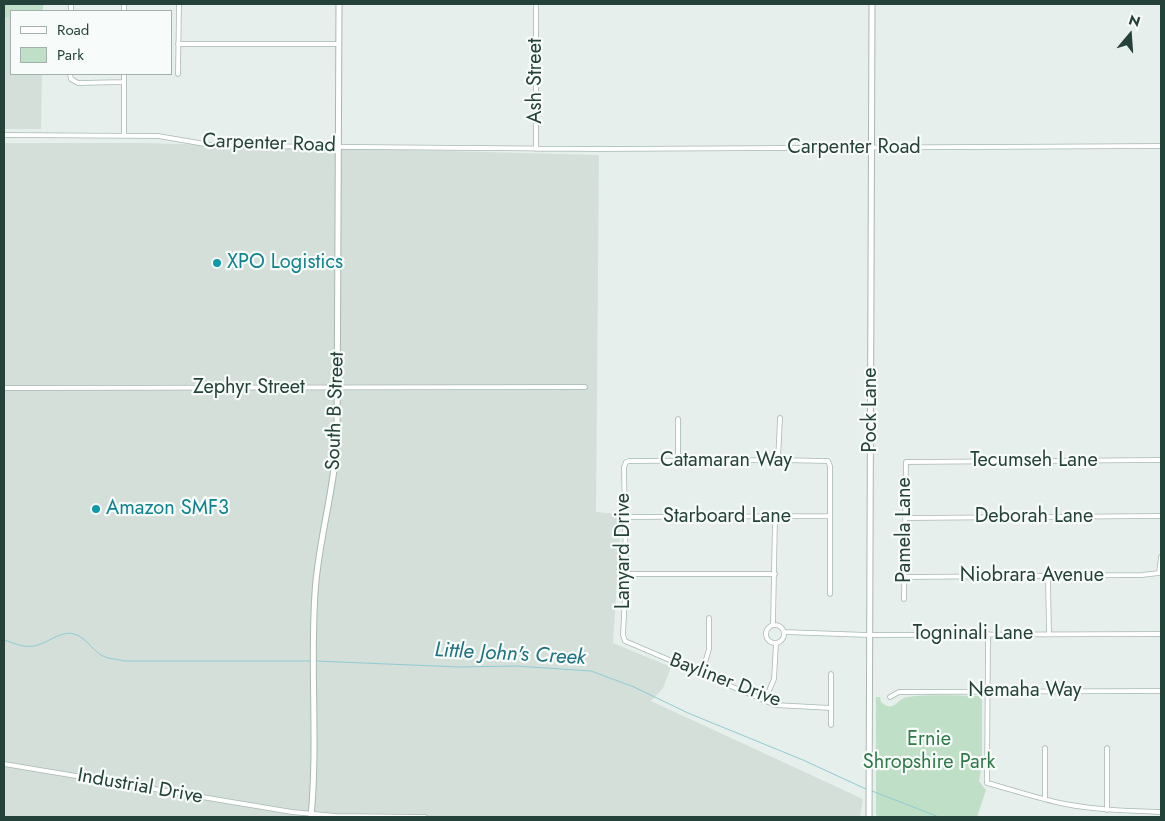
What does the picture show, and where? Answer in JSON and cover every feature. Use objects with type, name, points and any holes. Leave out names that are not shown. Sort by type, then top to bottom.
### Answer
[{"type":"street","points":[[178,74],[179,4]]},
{"type":"street","name":"South B Street","points":[[311,816],[313,784],[312,653],[317,571],[335,470],[338,388],[339,4]]},
{"type":"street","name":"Ash Street","points":[[536,4],[536,149],[546,149]]},
{"type":"street","name":"Pock Lane","points":[[869,817],[872,4]]},
{"type":"street","points":[[178,44],[339,44]]},
{"type":"street","points":[[70,75],[71,79],[78,83],[124,82]]},
{"type":"street","points":[[124,75],[124,136]]},
{"type":"street","name":"Carpenter Road","points":[[4,135],[173,138],[225,146],[536,149]]},
{"type":"street","name":"Carpenter Road","points":[[546,149],[1161,146]]},
{"type":"street","name":"Zephyr Street","points":[[4,388],[585,387]]},
{"type":"street","points":[[778,460],[780,418]]},
{"type":"street","points":[[678,419],[678,461]]},
{"type":"street","name":"Tecumseh Lane","points":[[906,462],[1161,460]]},
{"type":"street","name":"Catamaran Way","points":[[625,464],[629,461],[828,461],[830,466],[830,516]]},
{"type":"street","name":"Pamela Lane","points":[[904,599],[906,577],[906,462]]},
{"type":"street","name":"Lanyard Drive","points":[[624,638],[626,574],[625,464]]},
{"type":"street","points":[[830,516],[830,594]]},
{"type":"street","name":"Starboard Lane","points":[[625,517],[775,518],[830,516]]},
{"type":"street","name":"Deborah Lane","points":[[906,518],[1161,516]]},
{"type":"street","points":[[773,625],[782,628],[784,632],[781,641],[776,643],[768,640],[767,636],[769,628],[773,625],[775,518]]},
{"type":"street","name":"Niobrara Avenue","points":[[906,577],[1142,575],[1159,573],[1161,557]]},
{"type":"street","points":[[626,574],[775,574]]},
{"type":"street","points":[[1048,577],[1049,634]]},
{"type":"street","points":[[702,673],[709,649],[709,618]]},
{"type":"street","name":"Togninali Lane","points":[[784,632],[869,635],[1161,634]]},
{"type":"street","points":[[988,634],[987,783],[1045,799],[1107,810],[1161,812]]},
{"type":"street","name":"Bayliner Drive","points":[[624,638],[628,643],[781,706],[831,708]]},
{"type":"street","points":[[765,700],[774,679],[776,643]]},
{"type":"street","points":[[831,674],[831,725]]},
{"type":"street","name":"Nemaha Way","points":[[890,696],[899,692],[1161,691]]},
{"type":"street","points":[[1045,748],[1045,799]]},
{"type":"street","points":[[1107,748],[1107,810]]},
{"type":"street","name":"Industrial Drive","points":[[4,764],[311,816],[425,817]]},
{"type":"shaded area","points":[[4,17],[10,18],[10,75],[42,75],[41,129],[4,129]]},
{"type":"shaded area","points":[[4,143],[143,143],[599,155],[596,512],[619,514],[620,534],[613,643],[671,667],[663,688],[651,701],[863,799],[860,817],[4,817]]},
{"type":"green space","points":[[4,4],[43,4],[43,10],[10,10],[10,18],[4,17]]},
{"type":"green space","name":"Ernie Shropshire Park","points":[[916,696],[979,696],[982,699],[982,764],[979,781],[986,790],[977,817],[879,817],[876,815],[876,697],[880,697],[881,702],[886,705],[893,706],[904,698]]},
{"type":"waterway","name":"Little John's Creek","points":[[4,640],[30,646],[39,645],[69,633],[82,638],[103,656],[124,661],[311,661]]},
{"type":"waterway","name":"Little John's Creek","points":[[315,661],[459,667],[516,666],[591,671],[634,687],[688,713],[803,760],[868,790]]},
{"type":"waterway","name":"Little John's Creek","points":[[872,791],[939,817]]},
{"type":"place","name":"XPO Logistics","points":[[217,263]]},
{"type":"place","name":"Amazon SMF3","points":[[96,509]]}]
